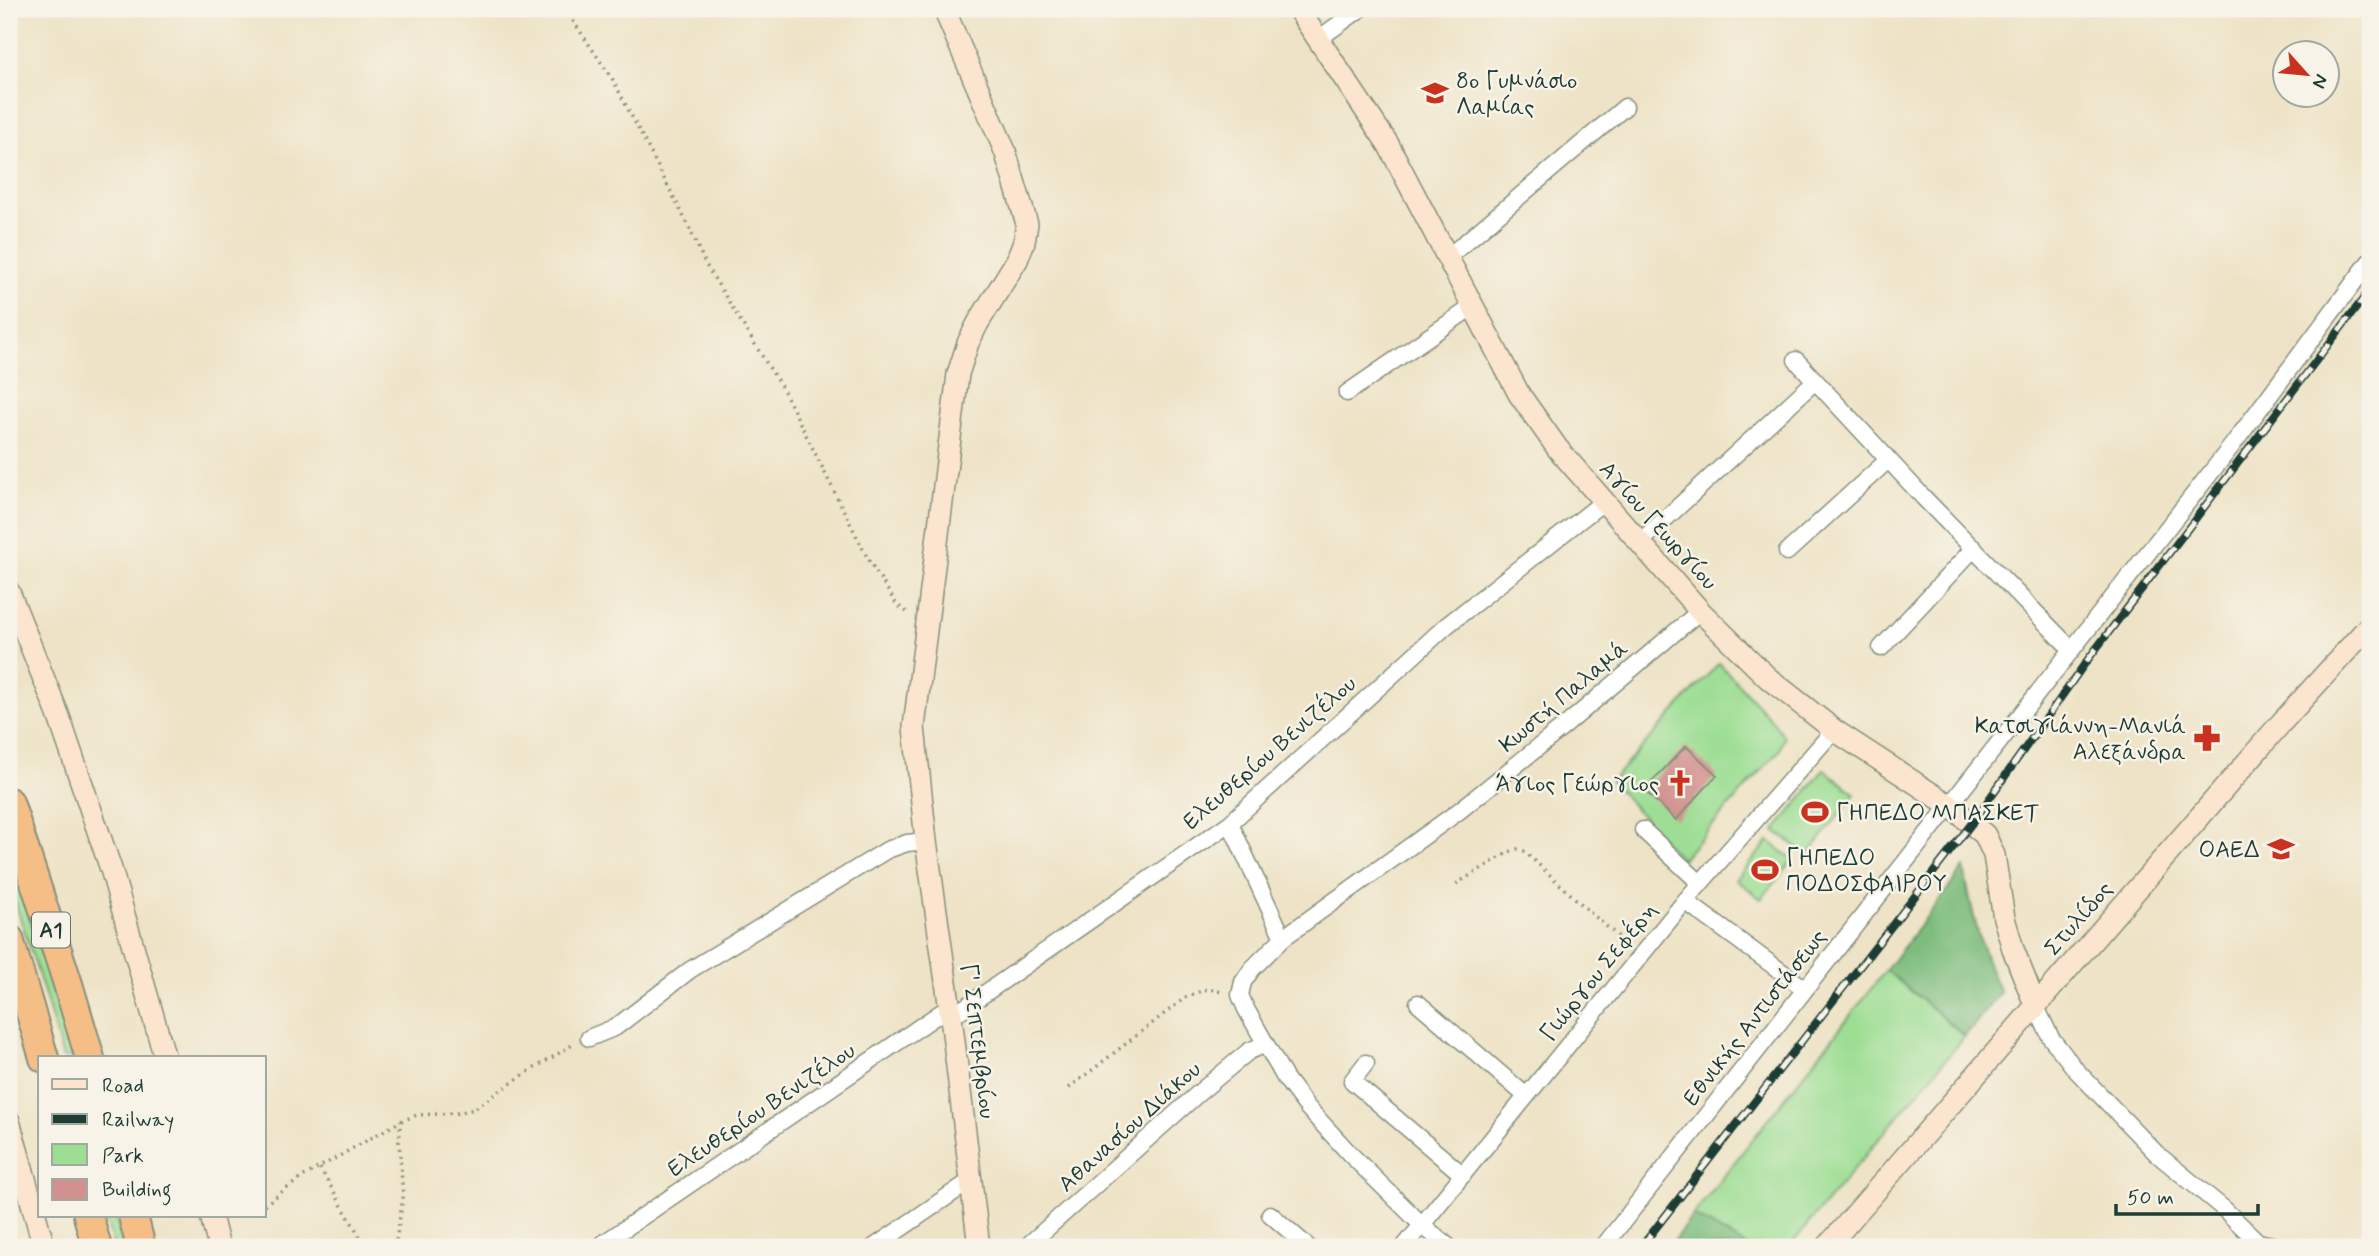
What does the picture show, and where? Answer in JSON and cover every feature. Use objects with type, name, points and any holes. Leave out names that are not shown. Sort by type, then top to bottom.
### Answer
[{"type":"highway","name":"Α1","points":[[9,802],[89,1056]]},
{"type":"highway","name":"Α1","points":[[9,939],[43,1056]]},
{"type":"highway","points":[[89,1218],[97,1247]]},
{"type":"highway","points":[[134,1218],[141,1247]]},
{"type":"street","name":"Γ' Σεπτεμβρίου","points":[[944,9],[1004,152],[1027,224],[1017,260],[978,323],[958,374],[914,727],[926,842],[979,1247]]},
{"type":"street","name":"Αγίου Γεωργίου","points":[[1298,9],[1388,144],[1519,394],[1539,425],[1700,611],[1768,678],[1835,730],[1949,805],[1976,827],[1990,844],[2010,939],[2036,1007]]},
{"type":"street","points":[[1317,40],[1360,9]]},
{"type":"street","points":[[1448,257],[1625,107]]},
{"type":"street","name":"Εθνικής Αντιστάσεως","points":[[1603,1247],[2234,443],[2370,261]]},
{"type":"street","points":[[1347,393],[1472,306]]},
{"type":"street","points":[[1796,360],[1888,460],[2071,649]]},
{"type":"street","points":[[1639,543],[1815,382]]},
{"type":"street","points":[[1787,552],[1888,460]]},
{"type":"street","name":"Ελευθερίου Βενιζέλου","points":[[598,1247],[1230,822],[1446,626],[1603,502]]},
{"type":"street","points":[[1881,648],[1975,548]]},
{"type":"street","points":[[9,592],[58,714],[111,869],[164,1056]]},
{"type":"street","name":"Κωστή Παλαμά","points":[[1240,995],[1243,982],[1252,969],[1283,938],[1459,811],[1700,611]]},
{"type":"street","name":"Στυλίδος","points":[[1828,1247],[2281,723],[2370,625]]},
{"type":"street","name":"Γιώργου Σεφέρη","points":[[1404,1247],[1700,883],[1835,730]]},
{"type":"street","points":[[1230,822],[1283,938]]},
{"type":"street","points":[[1643,830],[1700,883]]},
{"type":"street","points":[[589,1038],[616,1027],[690,970],[887,850],[926,842]]},
{"type":"street","points":[[1685,901],[1805,989]]},
{"type":"street","points":[[1240,995],[1285,1078],[1307,1107],[1423,1226],[1449,1247]]},
{"type":"street","points":[[1418,1003],[1525,1096]]},
{"type":"street","points":[[2036,1007],[2051,1038],[2076,1070],[2157,1154],[2224,1209],[2257,1245],[2281,1247]]},
{"type":"street","name":"Αθανασίου Διάκου","points":[[1026,1247],[1201,1091],[1249,1051],[1266,1044]]},
{"type":"street","points":[[1366,1063],[1352,1081],[1463,1175]]},
{"type":"street","points":[[9,1121],[44,1247]]},
{"type":"street","points":[[874,1247],[970,1181]]},
{"type":"street","points":[[1270,1214],[1308,1247]]},
{"type":"street","points":[[212,1218],[219,1247]]},
{"type":"path","points":[[565,9],[613,80],[706,265],[785,393],[868,559],[897,605],[926,626]]},
{"type":"path","points":[[1456,884],[1509,852],[1524,850],[1591,914],[1640,955]]},
{"type":"path","points":[[1069,1088],[1186,997],[1207,989],[1240,995]]},
{"type":"path","points":[[266,1204],[320,1168],[401,1121],[417,1115],[458,1113],[474,1109],[564,1049],[589,1038]]},
{"type":"path","points":[[396,1247],[403,1198],[399,1141],[401,1121]]},
{"type":"path","points":[[320,1168],[366,1247]]},
{"type":"green space","points":[[1719,663],[1784,737],[1779,751],[1681,860],[1611,781]]},
{"type":"green space","name":"ΓΗΠΕΔΟ ΜΠΑΣΚΕΤ","points":[[1824,769],[1855,794],[1808,855],[1775,831]]},
{"type":"green space","name":"ΓΗΠΕΔΟ ΠΟΔΟΣΦΑΙΡΟΥ","points":[[1769,841],[1793,860],[1761,899],[1736,879]]},
{"type":"green space","points":[[9,853],[71,1056],[62,1056],[9,883]]},
{"type":"green space","points":[[1964,868],[1978,932],[2000,992],[1965,1036],[1886,970]]},
{"type":"green space","points":[[1886,970],[1965,1036],[1789,1247],[1748,1247],[1693,1215]]},
{"type":"green space","points":[[1693,1215],[1748,1247],[1669,1247]]},
{"type":"green space","points":[[106,1218],[116,1218],[124,1247],[114,1247]]},
{"type":"building","name":"Άγιος Γεώργιος","points":[[1686,746],[1717,775],[1676,820],[1644,790]]},
{"type":"railway","points":[[1641,1247],[1972,823],[2086,662],[2370,290]]},
{"type":"place","name":"8ο Γυμνάσιο Λαμίας","points":[[1435,93]]},
{"type":"place","name":"Κατσιγιάννη-Μανιά Αλεξάνδρα","points":[[2207,738]]},
{"type":"place","name":"Άγιος Γεώργιος","points":[[1680,783]]},
{"type":"place","name":"ΓΗΠΕΔΟ ΜΠΑΣΚΕΤ","points":[[1815,812]]},
{"type":"place","name":"ΟΑΕΔ","points":[[2281,849]]},
{"type":"place","name":"ΓΗΠΕΔΟ ΠΟΔΟΣΦΑΙΡΟΥ","points":[[1765,870]]}]
